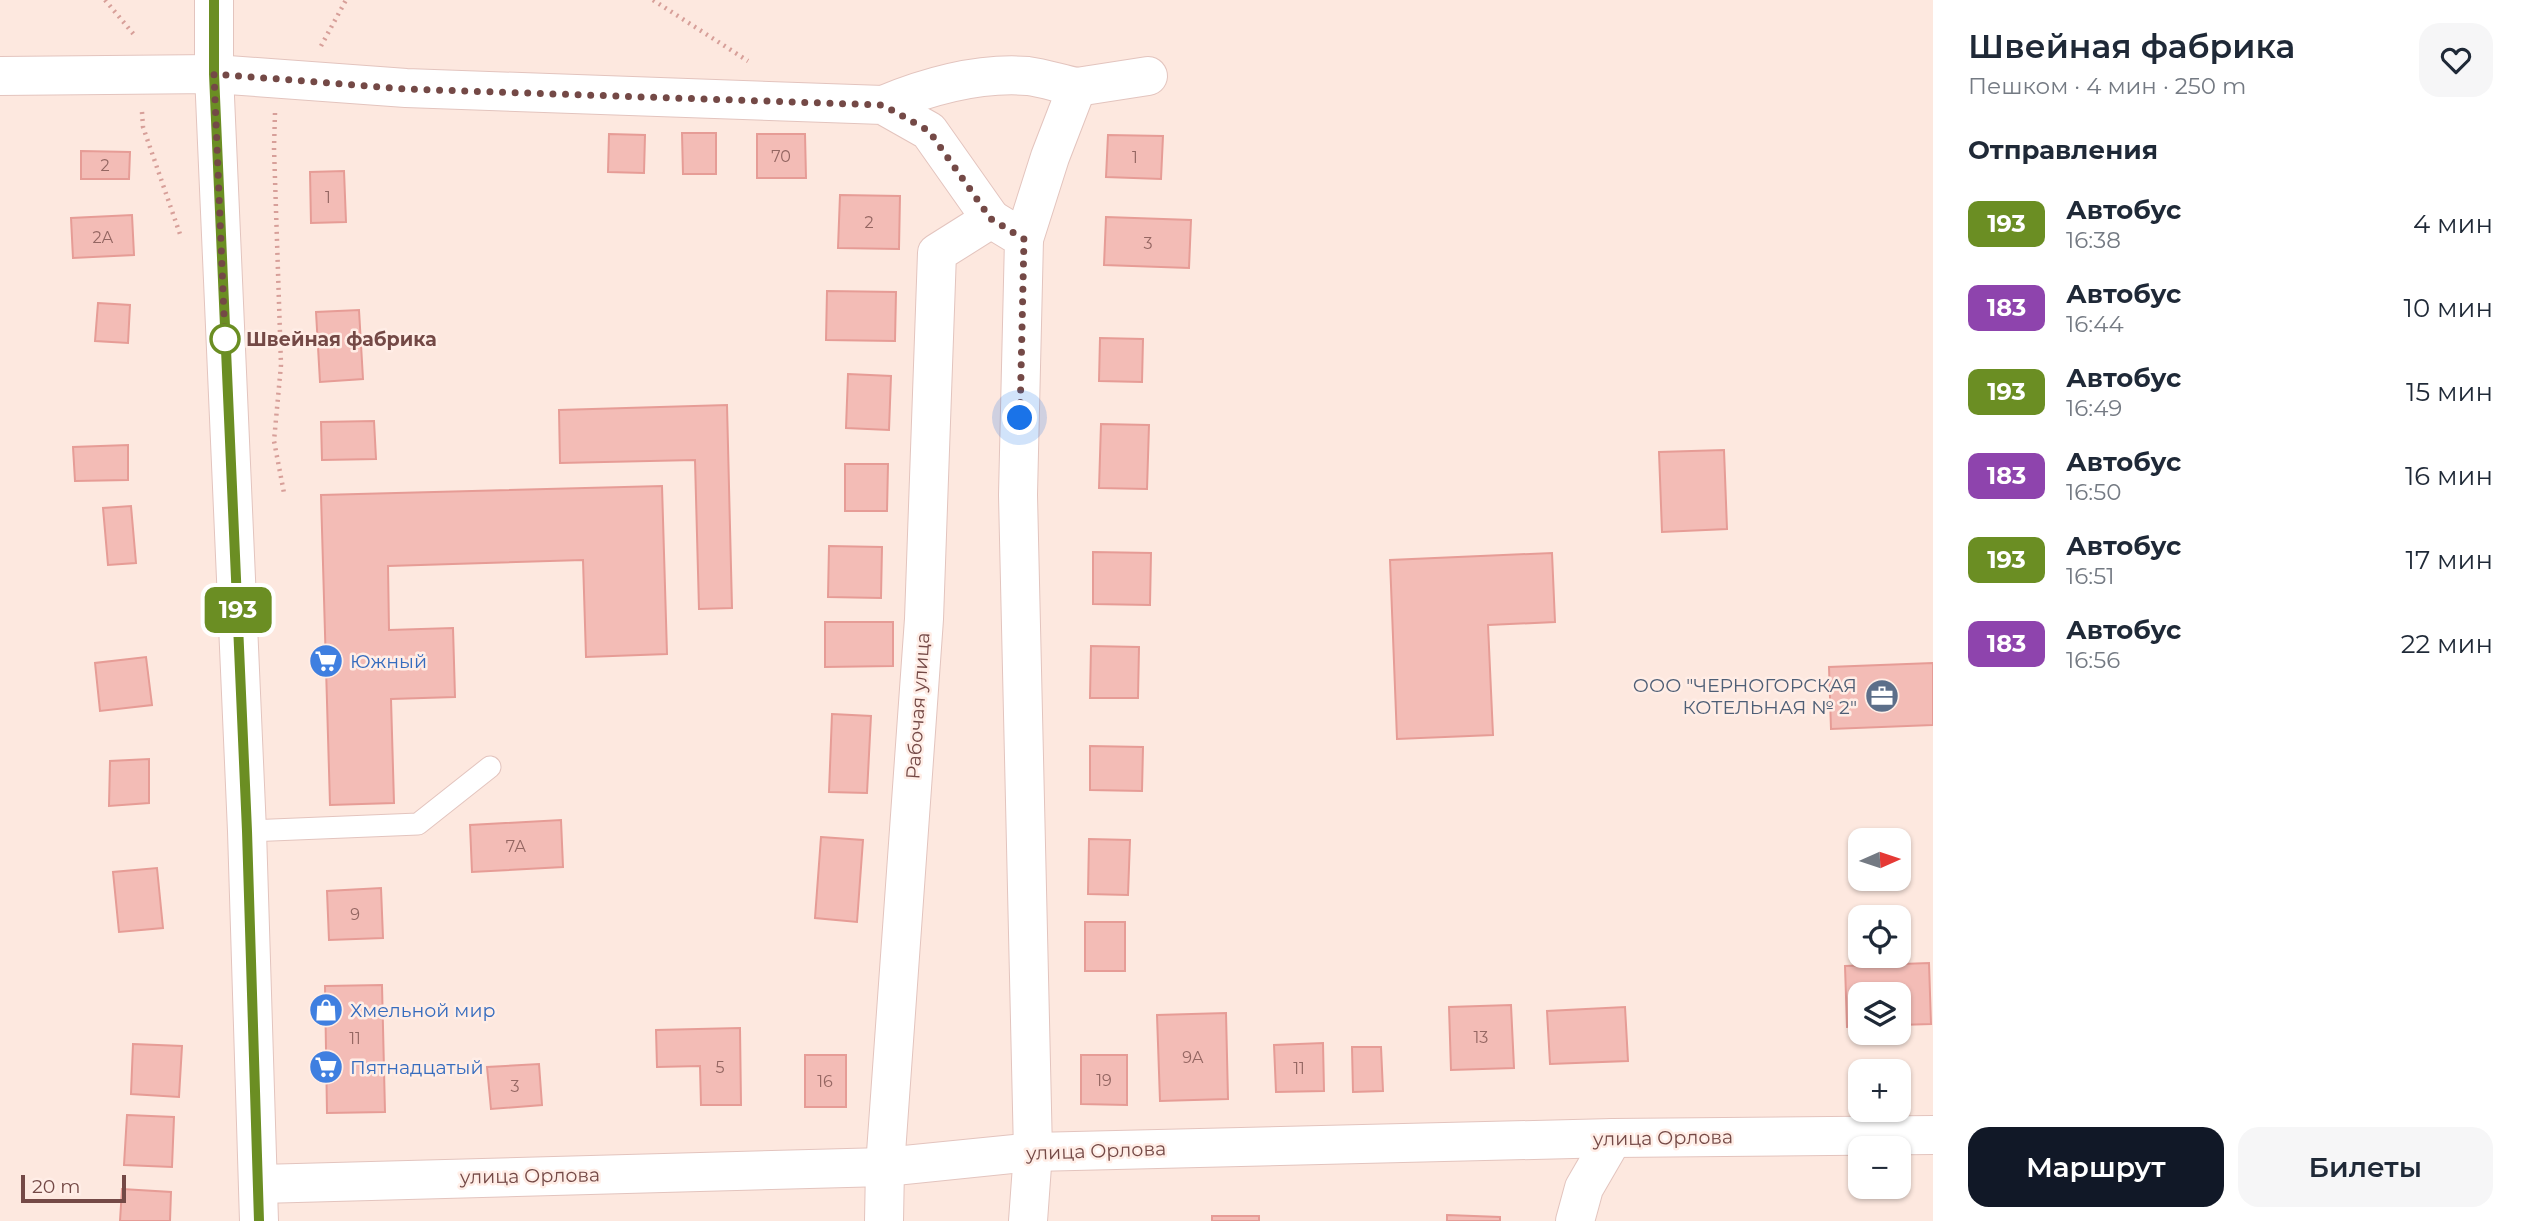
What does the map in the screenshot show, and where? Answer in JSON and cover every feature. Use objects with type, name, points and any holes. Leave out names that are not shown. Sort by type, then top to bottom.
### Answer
[{"type":"street","points":[[214,0],[214,74],[247,831],[259,1203]]},
{"type":"street","points":[[0,76],[214,74],[406,89],[883,105],[919,91],[970,78],[1029,76],[1077,88],[1149,76]]},
{"type":"street","points":[[1028,1221],[1033,1152],[1018,495],[1024,239],[1050,157],[1077,88]]},
{"type":"street","points":[[883,105],[929,131],[991,219],[1024,239]]},
{"type":"street","name":"Рабочая улица","points":[[884,1221],[885,1167],[924,618],[937,253],[991,219]]},
{"type":"street","name":"улица Орлова","points":[[259,1203],[885,1167],[1033,1152],[1613,1138],[1933,1135]]},
{"type":"street","points":[[1604,1221],[1579,1205],[1613,1138]]},
{"type":"lane","points":[[247,831],[418,824],[490,767]]},
{"type":"path","points":[[653,0],[758,68]]},
{"type":"path","points":[[276,78],[274,148],[281,365],[274,441],[284,493]]},
{"type":"building","points":[[682,133],[716,133],[716,174],[683,174]]},
{"type":"building","points":[[609,134],[645,135],[644,173],[608,172]]},
{"type":"building","points":[[757,134],[805,134],[806,178],[757,178]]},
{"type":"building","points":[[1108,135],[1163,136],[1161,179],[1106,177]]},
{"type":"building","points":[[81,151],[130,152],[129,179],[81,179]]},
{"type":"building","points":[[344,171],[346,222],[311,223],[310,172]]},
{"type":"building","points":[[840,195],[900,196],[899,249],[838,248]]},
{"type":"building","points":[[132,215],[134,255],[73,258],[71,218]]},
{"type":"building","points":[[1106,217],[1191,220],[1189,268],[1104,265]]},
{"type":"building","points":[[827,291],[896,292],[895,341],[826,340]]},
{"type":"building","points":[[98,303],[130,305],[128,343],[95,341]]},
{"type":"building","points":[[359,310],[363,379],[320,382],[316,312]]},
{"type":"building","points":[[1100,338],[1143,339],[1142,382],[1099,381]]},
{"type":"building","points":[[848,374],[891,376],[889,430],[846,428]]},
{"type":"building","points":[[727,405],[732,608],[699,609],[695,460],[560,463],[559,410]]},
{"type":"building","points":[[374,421],[376,459],[322,460],[321,422]]},
{"type":"building","points":[[1101,424],[1149,425],[1147,489],[1099,488]]},
{"type":"building","points":[[128,445],[128,480],[75,481],[73,447]]},
{"type":"building","points":[[1724,450],[1727,529],[1662,532],[1659,452]]},
{"type":"building","points":[[845,464],[888,464],[887,511],[845,511]]},
{"type":"building","points":[[662,486],[667,654],[586,657],[583,560],[388,566],[389,630],[453,628],[455,697],[391,699],[394,803],[330,805],[321,495]]},
{"type":"building","points":[[131,506],[136,563],[108,565],[103,508]]},
{"type":"building","points":[[829,546],[882,547],[881,598],[828,597]]},
{"type":"building","points":[[1093,552],[1151,553],[1150,605],[1093,604]]},
{"type":"building","points":[[1552,553],[1555,622],[1488,625],[1493,735],[1397,739],[1390,560]]},
{"type":"building","points":[[825,622],[893,622],[893,666],[825,667]]},
{"type":"building","points":[[1091,646],[1139,647],[1138,698],[1090,698]]},
{"type":"building","points":[[146,657],[152,705],[100,711],[95,663]]},
{"type":"building","name":"ООО \"ЧЕРНОГОРСКАЯ КОТЕЛЬНАЯ № 2\"","points":[[1933,663],[1933,725],[1831,729],[1829,667]]},
{"type":"building","points":[[832,714],[871,716],[867,793],[829,792]]},
{"type":"building","points":[[1090,746],[1143,747],[1142,791],[1090,790]]},
{"type":"building","points":[[149,759],[149,803],[109,806],[110,761]]},
{"type":"building","points":[[561,820],[563,867],[472,872],[470,825]]},
{"type":"building","points":[[821,837],[863,840],[857,922],[815,918]]},
{"type":"building","points":[[1089,839],[1130,840],[1128,895],[1088,894]]},
{"type":"building","points":[[157,868],[163,928],[119,932],[113,872]]},
{"type":"building","points":[[381,888],[383,938],[329,940],[327,891]]},
{"type":"building","points":[[1085,922],[1125,922],[1125,971],[1085,971]]},
{"type":"building","points":[[1929,963],[1931,1024],[1911,1025],[1911,982],[1848,982],[1847,1027],[1845,966],[1911,968],[1911,964]]},
{"type":"building","points":[[382,985],[385,1112],[327,1113],[325,986]]},
{"type":"building","points":[[1511,1005],[1514,1068],[1451,1070],[1449,1007]]},
{"type":"building","points":[[1625,1007],[1628,1061],[1550,1064],[1547,1011]]},
{"type":"building","points":[[1226,1013],[1228,1099],[1160,1101],[1157,1015]]},
{"type":"building","points":[[740,1028],[741,1105],[701,1105],[700,1066],[657,1067],[656,1030]]},
{"type":"building","points":[[1323,1043],[1324,1091],[1276,1092],[1274,1045]]},
{"type":"building","points":[[133,1044],[182,1046],[179,1097],[131,1094]]},
{"type":"building","points":[[1352,1047],[1381,1047],[1383,1091],[1353,1092]]},
{"type":"building","points":[[805,1055],[846,1055],[846,1107],[805,1107]]},
{"type":"building","points":[[1081,1055],[1127,1055],[1127,1105],[1081,1104]]},
{"type":"building","points":[[539,1064],[542,1105],[491,1109],[487,1067]]},
{"type":"building","points":[[127,1115],[174,1117],[172,1167],[124,1165]]},
{"type":"building","points":[[122,1189],[171,1192],[170,1221],[120,1221]]},
{"type":"building","points":[[1447,1215],[1500,1217],[1500,1221],[1447,1221]]},
{"type":"building","points":[[1212,1216],[1259,1216],[1259,1221],[1212,1221]]},
{"type":"bus line","name":"193","points":[[214,0],[214,74],[247,831],[260,1184],[259,1221]]},
{"type":"place","name":"Швейная фабрика","points":[[225,339]]},
{"type":"place","name":"Южный","points":[[326,661]]},
{"type":"place","name":"ООО \"ЧЕРНОГОРСКАЯ КОТЕЛЬНАЯ № 2\"","points":[[1882,696]]},
{"type":"place","name":"Хмельной мир","points":[[326,1010]]},
{"type":"place","name":"Пятнадцатый","points":[[326,1067]]},
{"type":"route","points":[[225,339],[214,74],[406,89],[883,105],[929,131],[991,219],[1024,239],[1020,418]]}]
